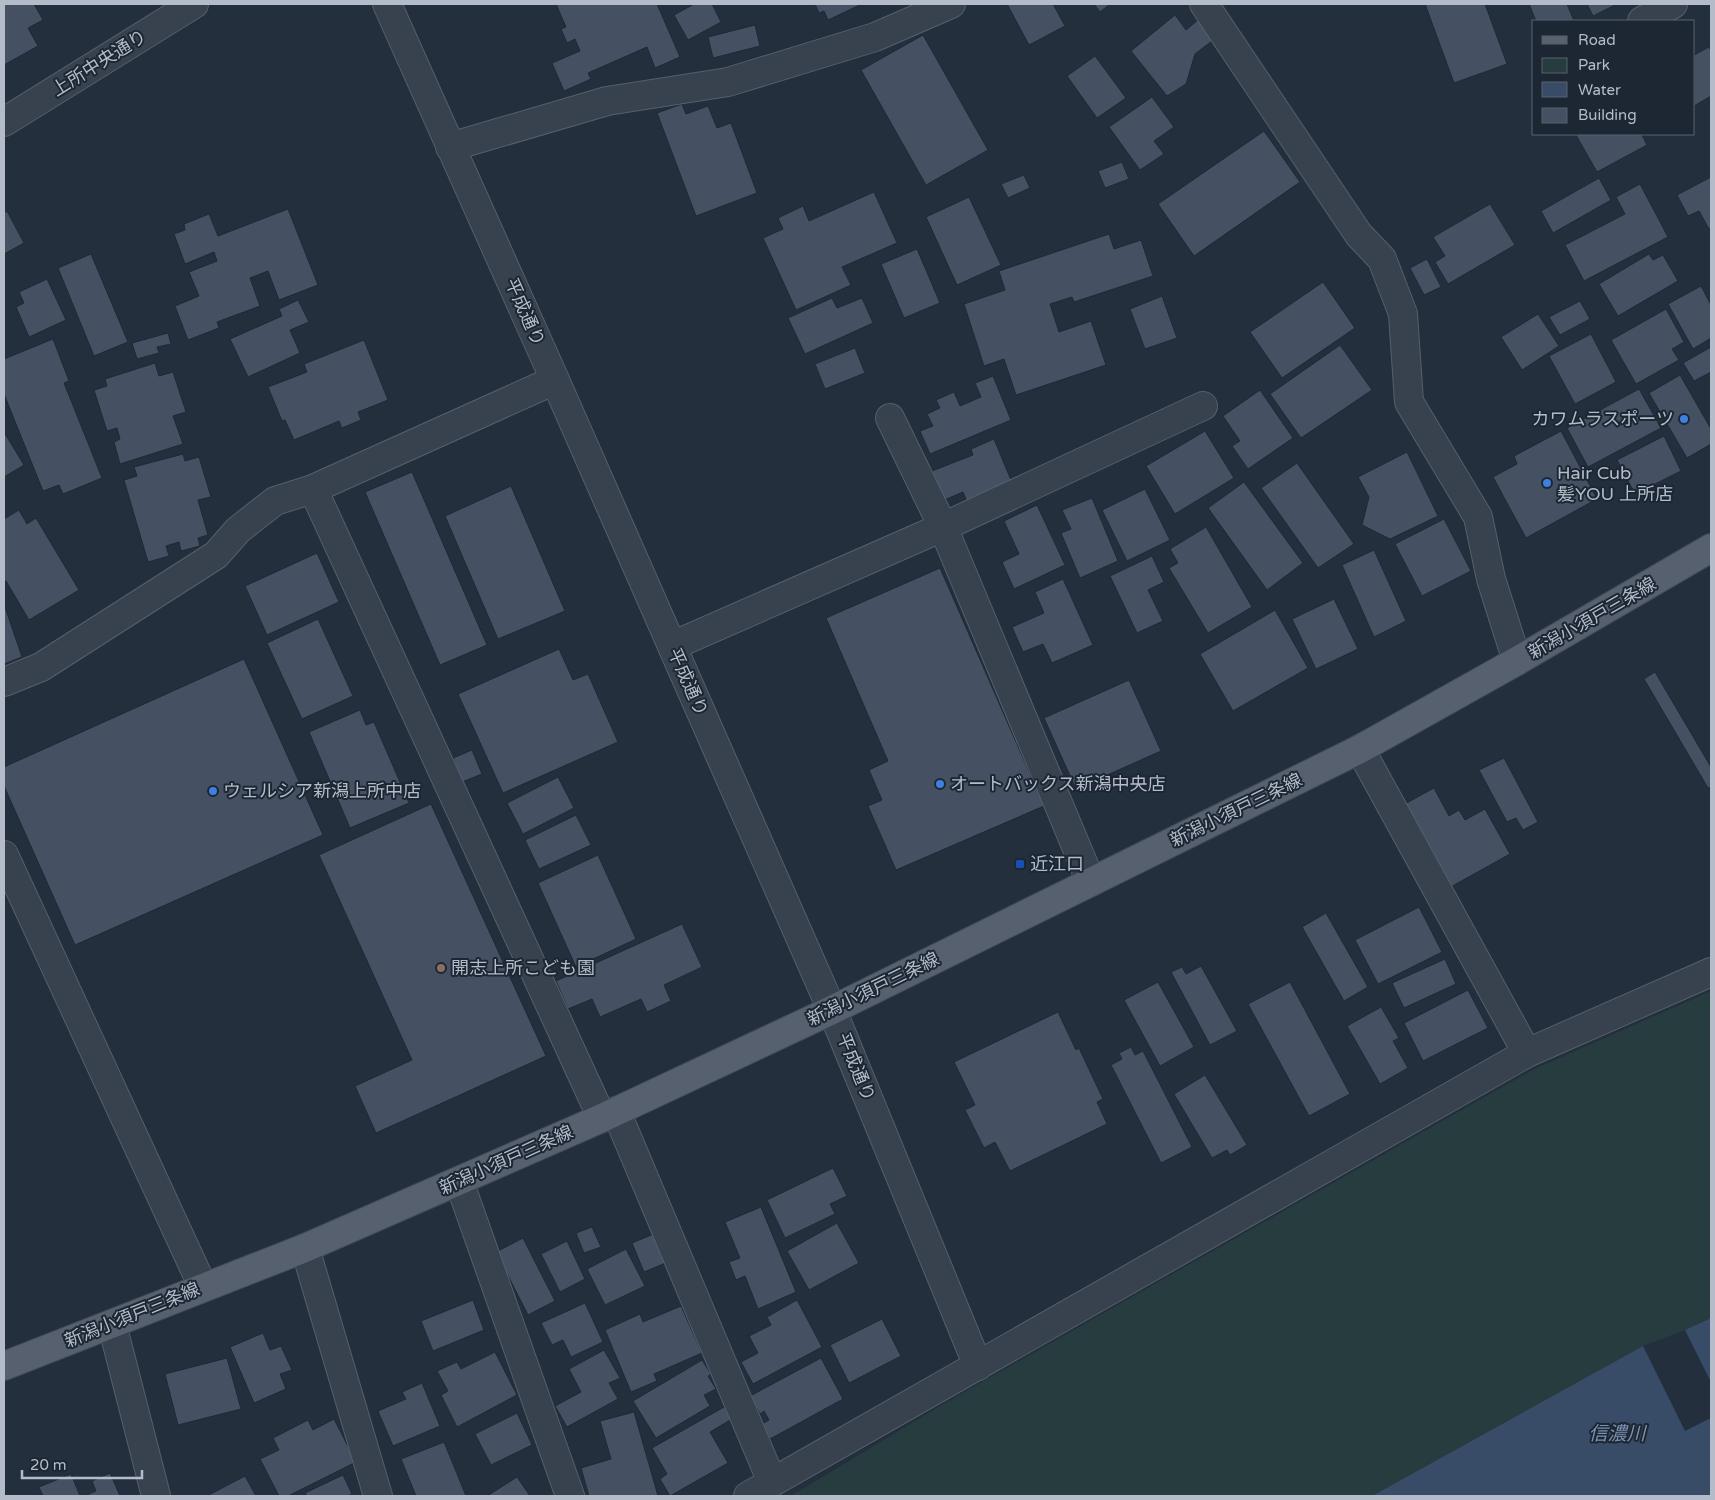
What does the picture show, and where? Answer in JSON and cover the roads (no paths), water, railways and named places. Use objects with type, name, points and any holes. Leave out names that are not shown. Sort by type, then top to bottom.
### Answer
[{"type":"main road","name":"新潟小須戸三条線","points":[[4,1366],[305,1248],[609,1114],[832,1010],[1360,749],[1517,662],[1711,548]]},
{"type":"street","name":"上所中央通り","points":[[4,122],[194,4]]},
{"type":"street","name":"平成通り","points":[[387,4],[555,380],[832,1010],[978,1366]]},
{"type":"street","points":[[450,147],[607,102],[728,82],[875,38],[951,4]]},
{"type":"street","points":[[1204,4],[1359,235],[1382,259],[1403,314],[1408,402],[1478,517],[1491,579],[1517,662]]},
{"type":"street","points":[[1644,20],[1673,4]]},
{"type":"street","points":[[4,682],[41,667],[216,555],[238,530],[275,501],[313,489],[555,380]]},
{"type":"street","points":[[672,646],[943,527],[1203,406]]},
{"type":"street","points":[[890,418],[943,527],[1091,882]]},
{"type":"street","points":[[313,489],[609,1114],[772,1482]]},
{"type":"street","points":[[1360,749],[1527,1053]]},
{"type":"street","points":[[4,856],[203,1287]]},
{"type":"street","points":[[748,1496],[1527,1053],[1711,972]]},
{"type":"street","points":[[459,1181],[570,1496]]},
{"type":"street","points":[[305,1248],[378,1496]]},
{"type":"street","points":[[112,1324],[156,1496]]},
{"type":"water","points":[[1711,1318],[1711,1382],[1685,1330]]},
{"type":"water","name":"信濃川","points":[[1643,1346],[1685,1431],[1711,1418],[1711,1496],[1372,1496]]},
{"type":"place","name":"カワムラスポーツ","points":[[1684,419]]},
{"type":"place","name":"Hair Cub 髪YOU 上所店","points":[[1547,483]]},
{"type":"place","name":"オートバックス新潟中央店","points":[[940,784]]},
{"type":"place","name":"ウェルシア新潟上所中店","points":[[213,791]]},
{"type":"place","name":"近江口","points":[[1020,864]]},
{"type":"place","name":"開志上所こども園","points":[[441,968]]}]
